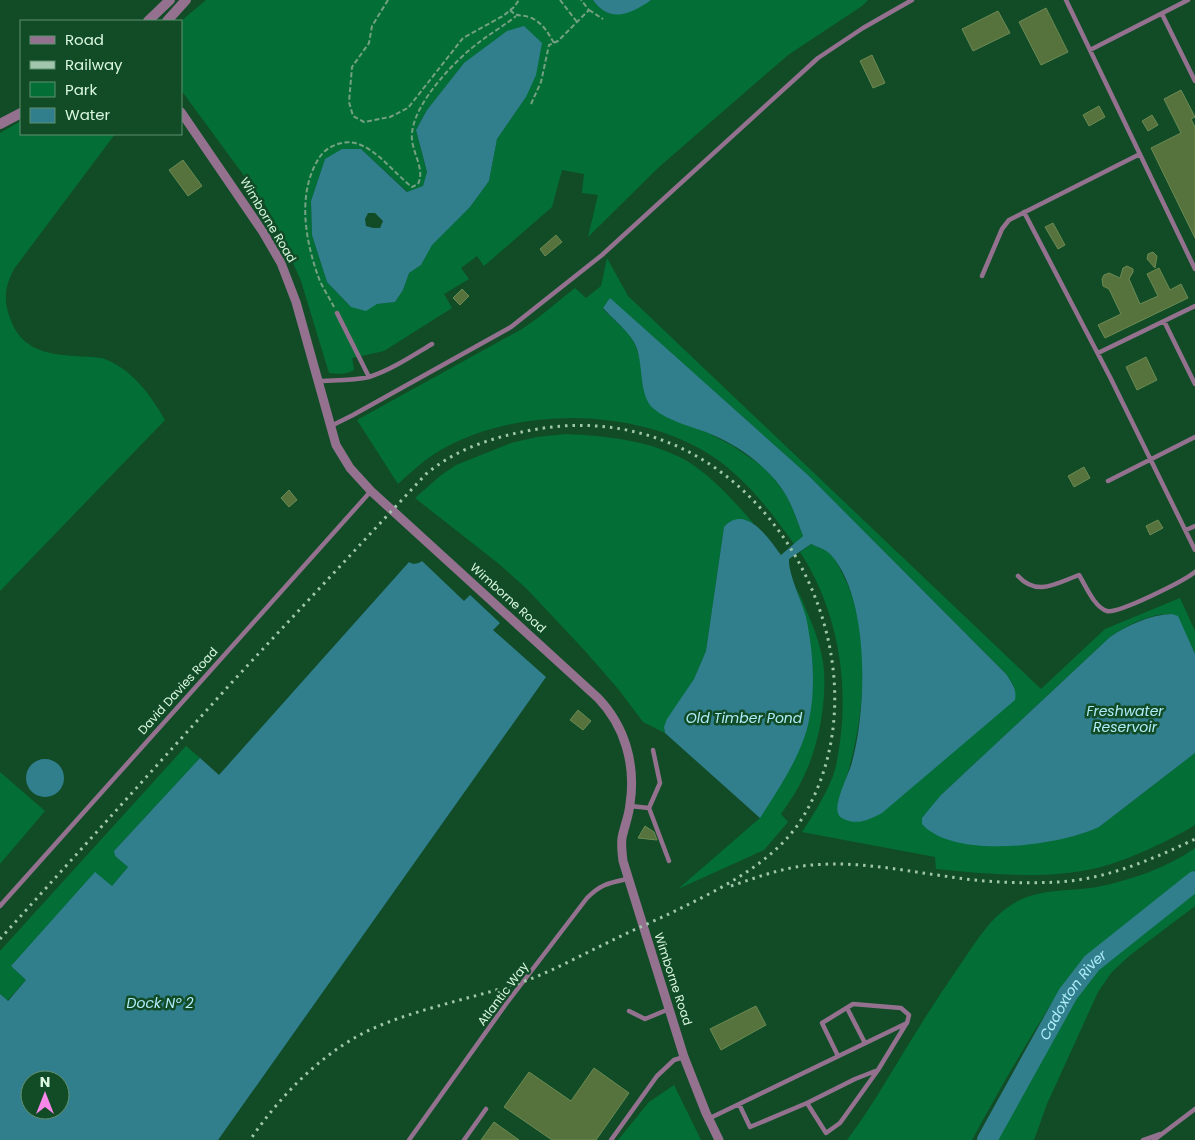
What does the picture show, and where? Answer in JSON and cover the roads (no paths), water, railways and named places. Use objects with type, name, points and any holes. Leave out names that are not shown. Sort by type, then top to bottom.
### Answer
[{"type":"street","points":[[149,20],[170,0]]},
{"type":"street","points":[[168,20],[186,0]]},
{"type":"street","points":[[0,124],[20,113]]},
{"type":"street","name":"Wimborne Road","points":[[182,113],[259,225],[281,263],[296,302],[336,445],[342,457],[371,490],[598,698],[610,711],[622,733],[629,755],[632,785],[630,806],[622,844],[623,861],[684,1058],[708,1119],[719,1140]]},
{"type":"lane","points":[[331,426],[511,327],[602,255],[818,58],[863,28],[912,0]]},
{"type":"lane","points":[[1066,0],[1195,269]]},
{"type":"lane","points":[[1090,50],[1188,0]]},
{"type":"lane","points":[[1162,14],[1195,81]]},
{"type":"lane","points":[[982,276],[1005,224],[1014,216],[1140,154]]},
{"type":"lane","points":[[1024,212],[1098,354],[1195,550]]},
{"type":"lane","points":[[1098,354],[1195,306]]},
{"type":"lane","points":[[338,313],[369,376]]},
{"type":"lane","points":[[1164,321],[1195,384]]},
{"type":"lane","points":[[318,381],[351,380],[369,376],[401,363],[432,344]]},
{"type":"lane","points":[[1108,481],[1195,437]]},
{"type":"lane","name":"David Davies Road","points":[[0,906],[371,490]]},
{"type":"lane","points":[[1186,530],[1195,526]]},
{"type":"lane","points":[[1018,576],[1031,586],[1041,587],[1079,575],[1099,606],[1108,612],[1113,612],[1186,579],[1195,572]]},
{"type":"lane","points":[[653,750],[660,783],[649,808],[669,861]]},
{"type":"lane","points":[[630,806],[649,808]]},
{"type":"lane","name":"Atlantic Way","points":[[409,1140],[506,1004],[587,898],[596,889],[605,884],[628,879]]},
{"type":"lane","points":[[807,1103],[826,1133],[840,1124],[878,1070],[907,1023],[909,1014],[901,1008],[853,1004],[822,1023],[838,1056]]},
{"type":"lane","points":[[629,1011],[645,1019],[670,1008]]},
{"type":"lane","points":[[847,1008],[865,1043]]},
{"type":"lane","points":[[708,1119],[907,1023]]},
{"type":"lane","points":[[611,1140],[657,1076],[674,1060],[684,1058]]},
{"type":"lane","points":[[739,1104],[750,1127],[878,1070]]},
{"type":"lane","points":[[1154,1140],[1195,1108]]},
{"type":"lane","points":[[464,1140],[486,1109]]},
{"type":"lane","points":[[1143,1140],[1164,1132]]},
{"type":"water","points":[[593,0],[651,0],[636,9],[621,14],[614,14],[606,12]]},
{"type":"water","points":[[524,26],[542,43],[536,75],[526,97],[497,139],[489,181],[470,207],[432,245],[421,265],[409,273],[403,290],[395,302],[377,304],[366,311],[351,307],[327,282],[312,235],[311,201],[325,159],[342,149],[361,149],[407,192],[423,186],[427,172],[416,130],[427,110],[464,63],[507,31]],"holes":[[[368,213],[375,213],[383,221],[380,228],[373,228],[366,226],[365,219]]]},
{"type":"water","name":"Old Timber Pond","points":[[610,298],[808,475],[1006,674],[1012,683],[1015,689],[1015,700],[882,813],[865,821],[856,822],[843,819],[838,813],[838,802],[852,762],[861,713],[862,655],[859,626],[853,598],[844,574],[829,553],[811,544],[789,559],[793,580],[806,617],[810,642],[813,682],[809,720],[796,758],[760,818],[665,733],[664,727],[667,719],[694,679],[706,651],[724,527],[732,521],[741,519],[749,521],[770,540],[781,555],[803,536],[787,497],[763,467],[729,443],[665,416],[654,409],[649,403],[643,387],[639,359],[634,342],[603,308]]},
{"type":"water","name":"Dock Nº 2","points":[[422,561],[464,601],[470,595],[500,623],[493,630],[546,677],[218,1140],[0,1140],[0,994],[8,1001],[26,980],[11,966],[95,872],[112,886],[128,867],[115,856],[114,851],[200,758],[219,775],[409,562],[417,563]]},
{"type":"water","name":"Freshwater Reservoir","points":[[1172,614],[1178,616],[1195,654],[1195,753],[1099,827],[1059,840],[1034,844],[982,846],[958,842],[937,835],[922,824],[922,818],[941,795],[1110,637],[1139,621],[1155,616]]},
{"type":"water","points":[[45,759],[52,760],[58,765],[63,771],[63,785],[58,791],[52,796],[45,797],[38,796],[32,791],[27,785],[26,778],[27,771],[32,765],[38,760]]},
{"type":"waterway","name":"Cadoxton River","points":[[987,1140],[1068,994],[1092,963],[1195,881]]},
{"type":"railway","points":[[0,939],[234,680],[426,474],[438,465],[462,451],[503,436],[550,427],[585,425],[620,429],[655,438],[672,444],[720,471],[760,508],[793,553],[817,603],[831,657],[834,712],[825,766],[803,817],[792,833],[764,860],[714,892],[556,968],[507,987],[399,1018],[361,1034],[325,1058],[292,1088],[250,1140]]},
{"type":"railway","points":[[731,886],[791,868],[829,864],[878,867],[987,881],[1015,883],[1058,882],[1111,873],[1162,854],[1195,839]]}]
